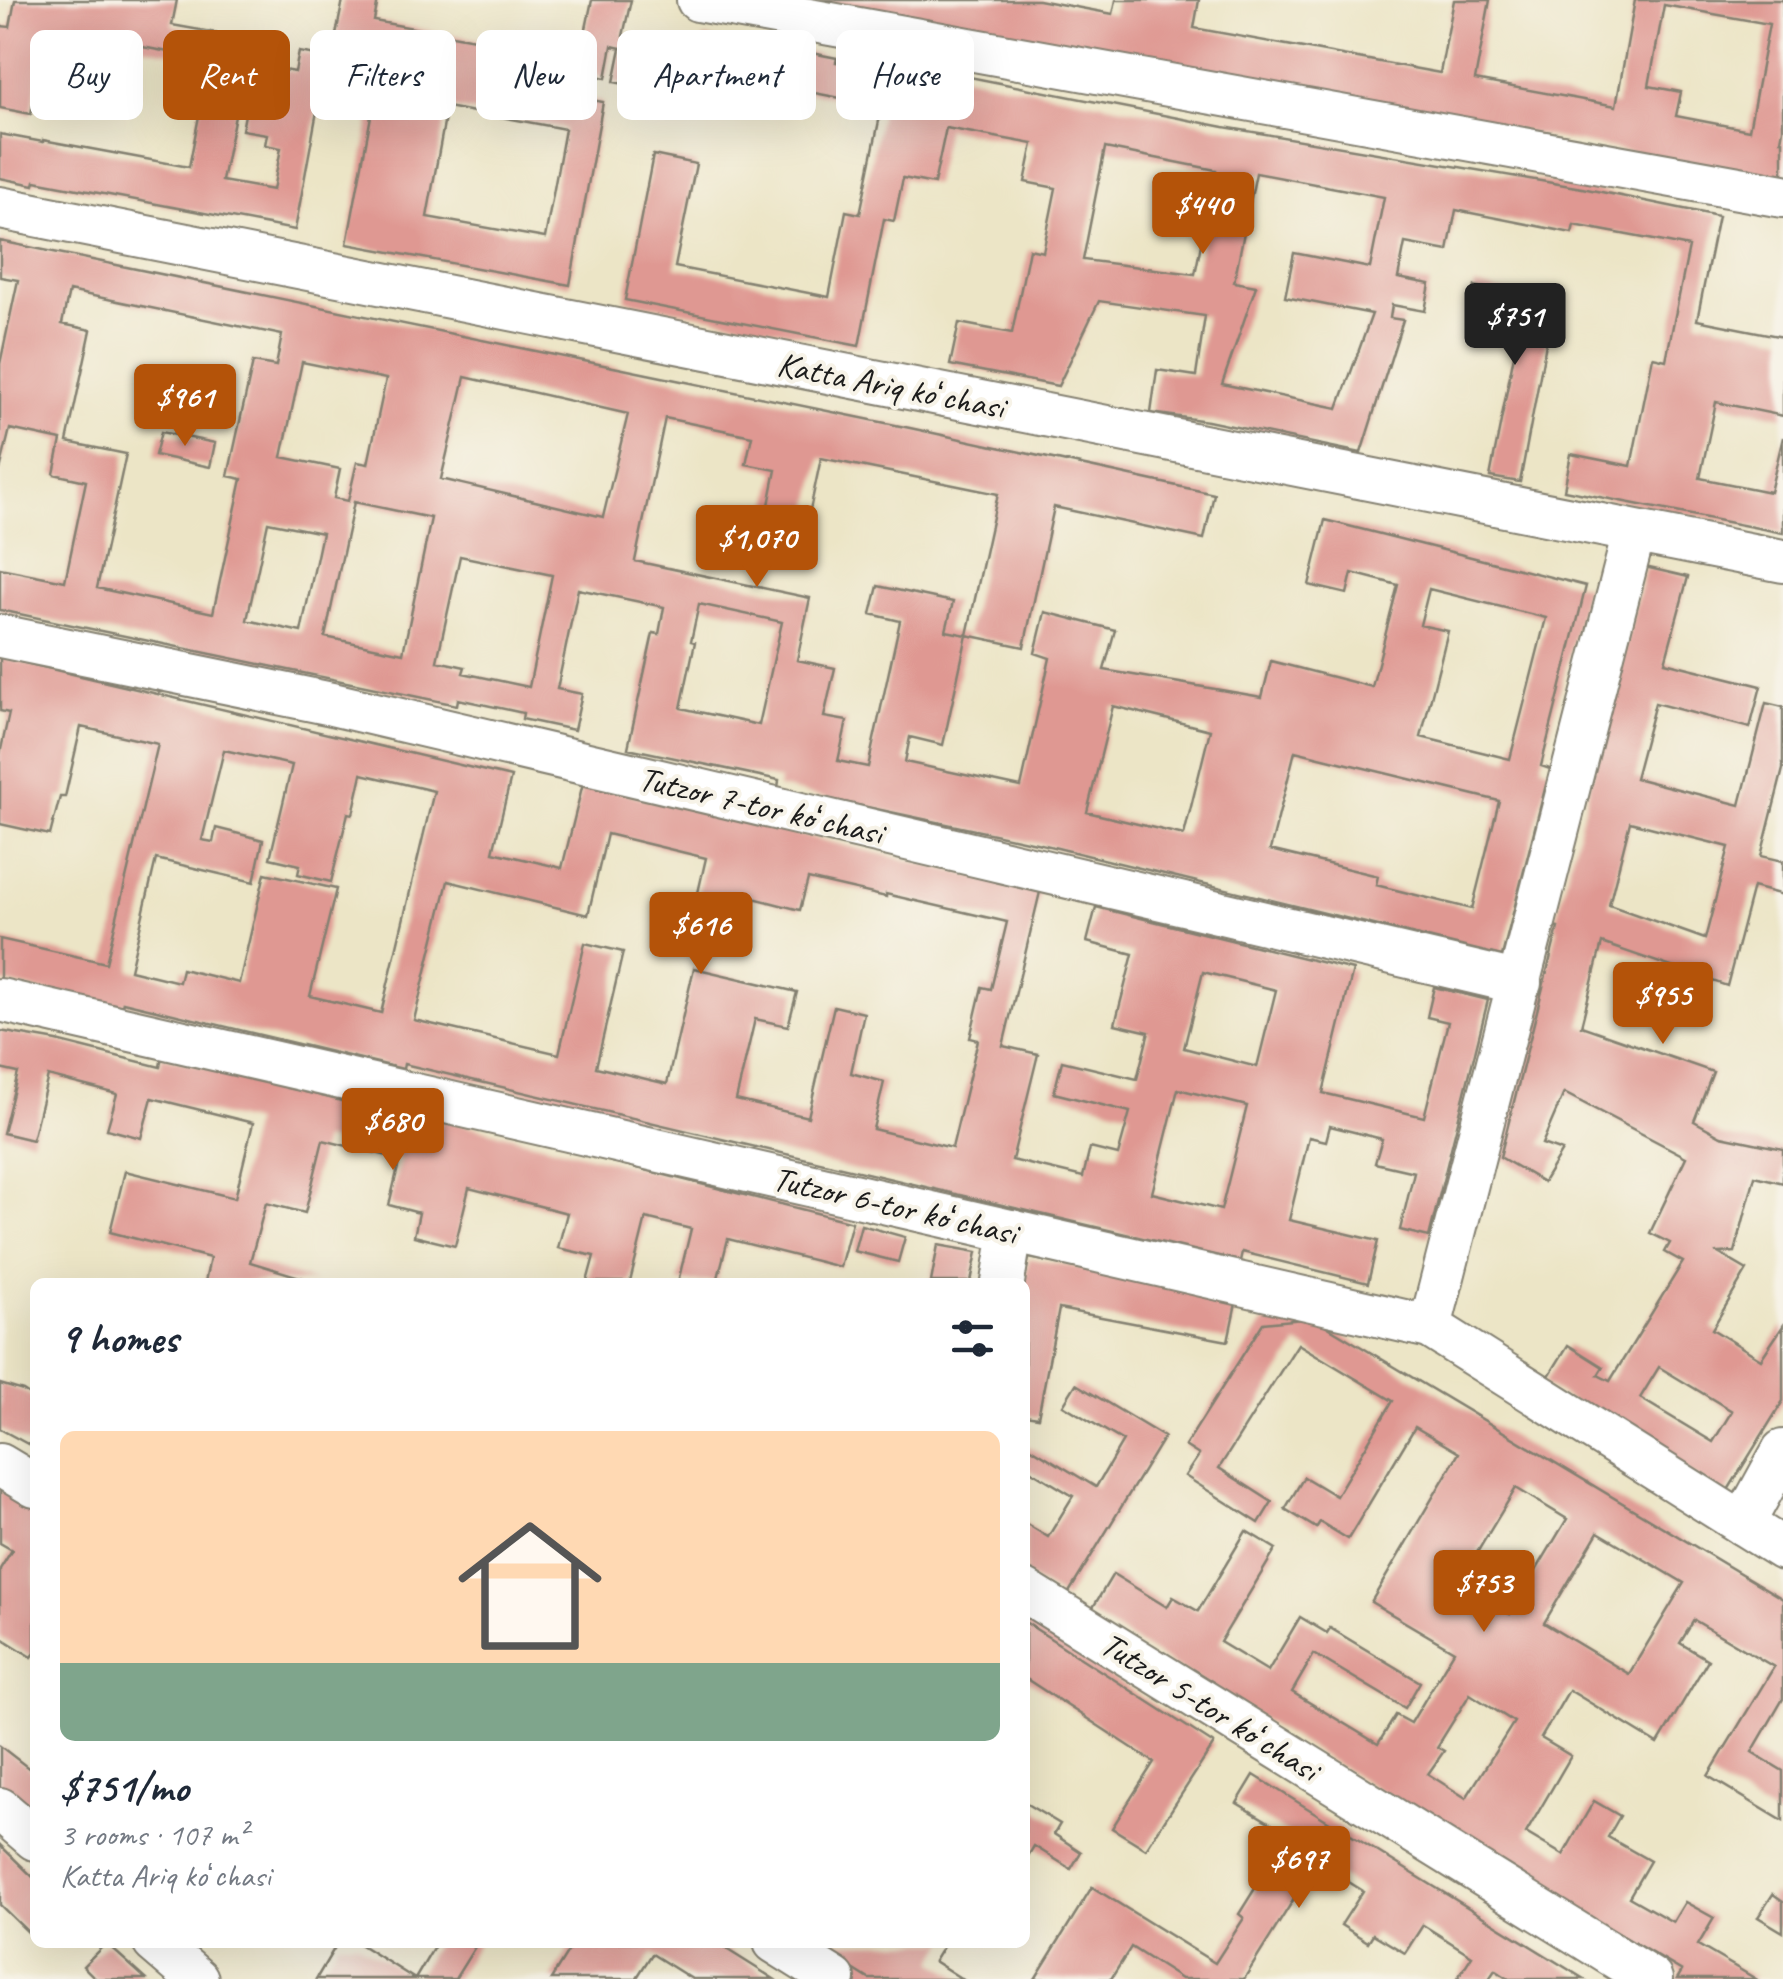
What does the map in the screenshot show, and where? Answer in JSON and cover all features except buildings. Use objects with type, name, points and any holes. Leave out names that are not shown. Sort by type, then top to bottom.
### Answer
[{"type":"street","points":[[698,0],[1783,196]]},
{"type":"street","name":"Katta Ariq koʻchasi","points":[[0,208],[1783,561]]},
{"type":"street","points":[[1430,1328],[1634,533]]},
{"type":"street","name":"Tutzor 7-tor koʻchasi","points":[[0,636],[332,704],[1520,983]]},
{"type":"street","name":"Tutzor 6-tor koʻchasi","points":[[0,1000],[1430,1328],[1783,1549]]},
{"type":"street","points":[[1003,1278],[1011,1231]]},
{"type":"street","points":[[1743,1524],[1783,1451]]},
{"type":"street","points":[[0,1464],[30,1483]]},
{"type":"street","name":"Tutzor 5-tor koʻchasi","points":[[1030,1594],[1651,1979]]},
{"type":"street","points":[[0,1809],[30,1835]]},
{"type":"street","points":[[161,1948],[197,1979]]},
{"type":"street","points":[[785,1948],[834,1979]]}]
